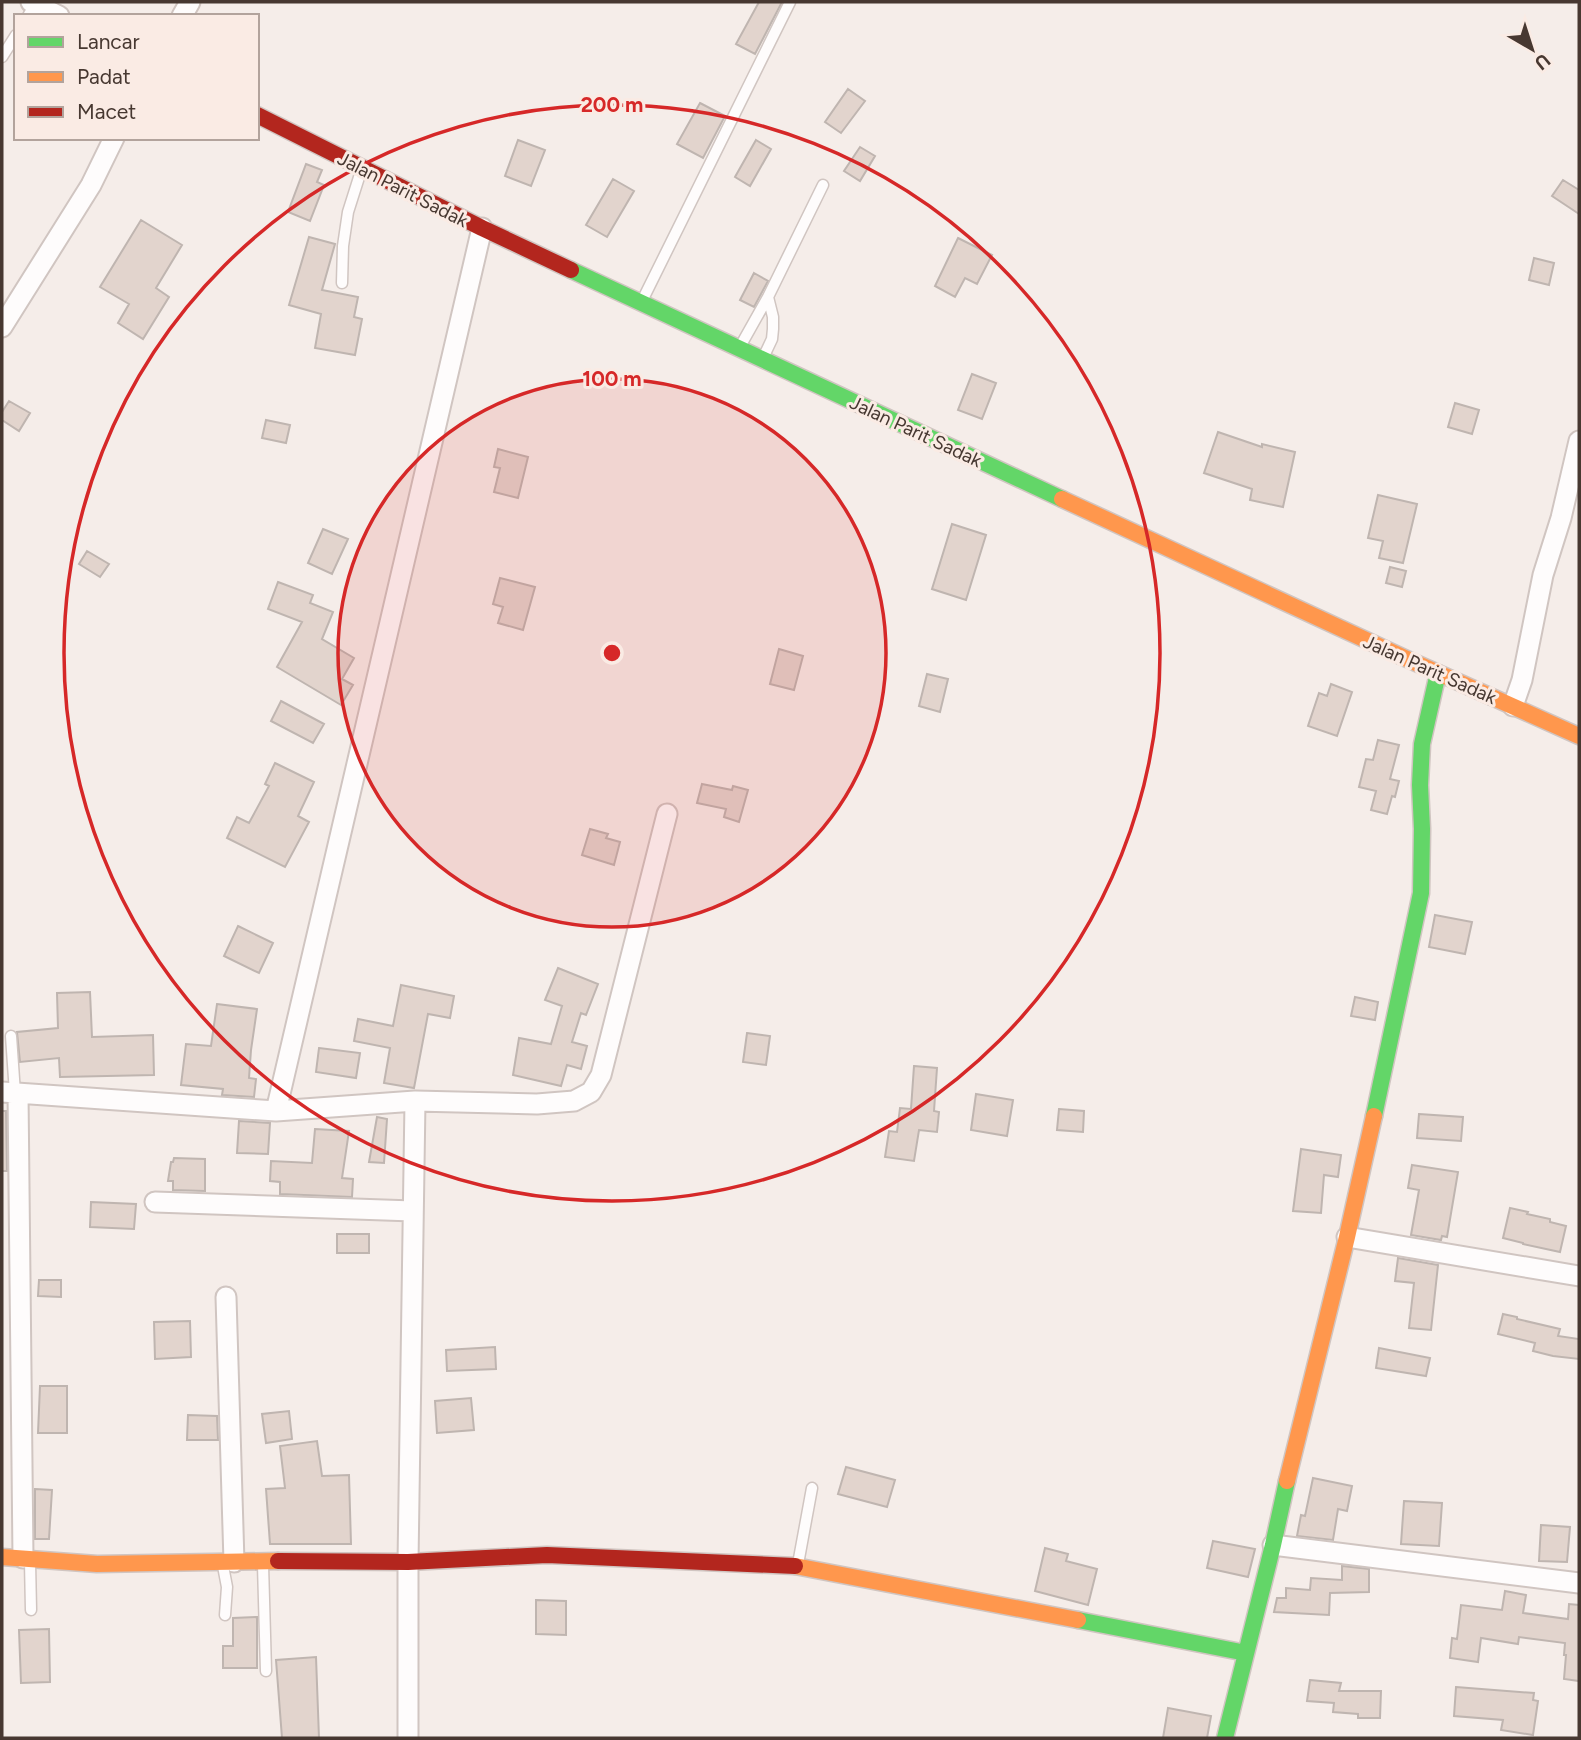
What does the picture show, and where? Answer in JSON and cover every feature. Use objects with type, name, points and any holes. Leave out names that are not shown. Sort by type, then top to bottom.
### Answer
[{"type":"street","points":[[31,7],[53,14]]},
{"type":"street","name":"Jalan Parit Sadak","points":[[259,117],[640,303],[1438,673],[1517,694],[1579,736]]},
{"type":"street","points":[[2,327],[91,185],[113,140]]},
{"type":"street","points":[[276,1111],[482,228]]},
{"type":"street","points":[[1517,694],[1543,575],[1561,518],[1579,441]]},
{"type":"street","points":[[1225,1738],[1347,1237],[1421,893],[1422,744],[1438,673]]},
{"type":"street","points":[[26,1558],[12,1093],[276,1111],[415,1101],[537,1104],[574,1101],[591,1092],[601,1075],[667,814]]},
{"type":"street","points":[[408,1738],[415,1101]]},
{"type":"street","points":[[155,1202],[414,1211]]},
{"type":"street","points":[[1347,1237],[1579,1276]]},
{"type":"street","points":[[226,1297],[228,1562]]},
{"type":"street","points":[[1273,1545],[1579,1583]]},
{"type":"street","points":[[2,1557],[97,1564],[408,1562],[547,1555],[797,1566],[1246,1653]]},
{"type":"lane","points":[[640,303],[790,2]]},
{"type":"lane","points":[[2,57],[14,38]]},
{"type":"lane","points":[[342,283],[343,246],[348,212],[362,167]]},
{"type":"lane","points":[[739,349],[768,297],[823,185]]},
{"type":"lane","points":[[762,360],[772,339],[773,329],[768,297]]},
{"type":"lane","points":[[11,1036],[12,1093]]},
{"type":"lane","points":[[797,1566],[812,1488]]},
{"type":"lane","points":[[26,1558],[31,1610]]},
{"type":"lane","points":[[263,1561],[266,1671]]},
{"type":"lane","points":[[225,1615],[228,1562]]},
{"type":"building","points":[[759,2],[782,2],[755,54],[736,44]]},
{"type":"building","points":[[848,89],[865,101],[841,133],[825,122]]},
{"type":"building","points":[[700,103],[725,116],[703,158],[677,144]]},
{"type":"building","points":[[518,140],[545,150],[531,186],[505,176]]},
{"type":"building","points":[[756,140],[771,149],[750,186],[735,177]]},
{"type":"building","points":[[860,147],[875,156],[860,181],[844,171]]},
{"type":"building","points":[[306,164],[322,170],[317,182],[324,185],[310,221],[288,212]]},
{"type":"building","points":[[613,179],[634,191],[607,237],[586,225]]},
{"type":"building","points":[[1563,180],[1579,190],[1579,214],[1552,196]]},
{"type":"building","points":[[141,220],[182,245],[156,288],[169,297],[143,339],[118,323],[129,304],[100,287]]},
{"type":"building","points":[[309,237],[335,244],[322,290],[358,297],[354,317],[362,319],[355,355],[315,348],[321,314],[289,305]]},
{"type":"building","points":[[958,238],[992,255],[977,284],[965,278],[955,297],[935,286]]},
{"type":"building","points":[[1534,258],[1554,263],[1549,285],[1529,280]]},
{"type":"building","points":[[754,273],[768,281],[754,307],[740,300]]},
{"type":"building","points":[[972,374],[996,383],[982,419],[958,410]]},
{"type":"building","points":[[9,401],[30,413],[19,431],[2,420],[2,412]]},
{"type":"building","points":[[1455,403],[1479,410],[1472,434],[1448,427]]},
{"type":"building","points":[[266,420],[290,425],[286,443],[262,438]]},
{"type":"building","points":[[1218,432],[1262,447],[1262,444],[1295,452],[1283,507],[1250,500],[1252,489],[1204,473]]},
{"type":"building","points":[[498,449],[528,457],[518,498],[494,492],[500,468],[494,467]]},
{"type":"building","points":[[1378,495],[1417,504],[1403,563],[1379,558],[1383,541],[1368,538]]},
{"type":"building","points":[[952,524],[986,535],[966,600],[932,589]]},
{"type":"building","points":[[323,529],[348,539],[332,574],[308,563]]},
{"type":"building","points":[[87,551],[109,564],[100,577],[79,564]]},
{"type":"building","points":[[1390,567],[1406,571],[1402,587],[1386,583]]},
{"type":"building","points":[[500,578],[535,587],[523,630],[498,623],[503,607],[493,604]]},
{"type":"building","points":[[278,582],[313,595],[310,603],[333,612],[322,639],[354,658],[342,679],[353,685],[341,705],[277,667],[302,622],[268,609]]},
{"type":"building","points":[[779,649],[803,656],[794,690],[770,684]]},
{"type":"building","points":[[927,674],[948,679],[940,712],[919,706]]},
{"type":"building","points":[[1331,684],[1352,692],[1337,736],[1308,726],[1319,693],[1327,696]]},
{"type":"building","points":[[281,701],[324,724],[313,743],[271,721]]},
{"type":"building","points":[[1378,740],[1399,745],[1390,779],[1399,781],[1387,814],[1371,810],[1376,791],[1359,787],[1366,759],[1373,760]]},
{"type":"building","points":[[275,763],[314,782],[298,816],[309,822],[285,867],[227,838],[237,817],[249,823],[269,786],[265,784]]},
{"type":"building","points":[[702,784],[748,790],[739,822],[724,817],[726,809],[697,803]]},
{"type":"building","points":[[590,829],[608,834],[606,838],[620,842],[614,865],[582,855]]},
{"type":"building","points":[[1435,915],[1472,922],[1465,954],[1429,947]]},
{"type":"building","points":[[238,926],[273,943],[259,973],[224,956]]},
{"type":"building","points":[[558,968],[598,984],[586,1015],[581,1013],[572,1042],[587,1046],[581,1069],[567,1065],[561,1086],[513,1075],[519,1038],[551,1044],[562,1006],[545,1000]]},
{"type":"building","points":[[401,985],[454,996],[450,1018],[428,1014],[414,1088],[384,1083],[390,1048],[354,1041],[358,1019],[393,1026]]},
{"type":"building","points":[[90,992],[92,1037],[153,1035],[154,1075],[60,1077],[59,1058],[20,1062],[17,1032],[58,1028],[57,993]]},
{"type":"building","points":[[1355,997],[1378,1002],[1375,1020],[1351,1016]]},
{"type":"building","points":[[217,1004],[257,1009],[249,1078],[256,1079],[254,1097],[222,1095],[223,1089],[181,1085],[186,1044],[211,1046]]},
{"type":"building","points":[[747,1033],[770,1036],[766,1065],[743,1062]]},
{"type":"building","points":[[319,1048],[360,1053],[356,1078],[316,1072]]},
{"type":"building","points":[[914,1066],[937,1068],[934,1111],[939,1112],[937,1132],[919,1130],[914,1161],[885,1157],[889,1131],[897,1132],[900,1108],[911,1109]]},
{"type":"building","points":[[976,1094],[1013,1100],[1007,1136],[971,1130]]},
{"type":"building","points":[[1059,1109],[1084,1111],[1083,1132],[1057,1130]]},
{"type":"building","points":[[2,1111],[6,1111],[7,1171],[2,1171]]},
{"type":"building","points":[[1419,1114],[1463,1117],[1461,1141],[1417,1138]]},
{"type":"building","points":[[377,1117],[387,1119],[384,1163],[369,1162]]},
{"type":"building","points":[[239,1121],[270,1123],[268,1154],[237,1153]]},
{"type":"building","points":[[315,1129],[349,1131],[342,1178],[353,1179],[352,1197],[280,1194],[280,1182],[270,1181],[271,1161],[312,1163]]},
{"type":"building","points":[[1301,1149],[1341,1155],[1338,1177],[1324,1175],[1321,1213],[1293,1211]]},
{"type":"building","points":[[174,1158],[205,1159],[205,1191],[173,1190],[173,1181],[168,1181]]},
{"type":"building","points":[[1412,1165],[1458,1172],[1447,1237],[1442,1236],[1441,1240],[1411,1235],[1419,1190],[1408,1188]]},
{"type":"building","points":[[91,1202],[136,1204],[134,1229],[90,1227]]},
{"type":"building","points":[[1510,1208],[1566,1226],[1560,1252],[1503,1238]]},
{"type":"building","points":[[337,1234],[369,1234],[369,1253],[337,1253]]},
{"type":"building","points":[[1398,1258],[1438,1265],[1431,1330],[1409,1328],[1414,1283],[1395,1281]]},
{"type":"building","points":[[39,1280],[61,1280],[61,1297],[38,1296]]},
{"type":"building","points":[[1503,1314],[1560,1329],[1558,1336],[1579,1339],[1579,1359],[1533,1351],[1535,1343],[1498,1334]]},
{"type":"building","points":[[190,1321],[191,1357],[155,1359],[154,1322]]},
{"type":"building","points":[[495,1347],[496,1369],[447,1371],[446,1350]]},
{"type":"building","points":[[1379,1348],[1430,1358],[1426,1376],[1376,1368]]},
{"type":"building","points":[[40,1386],[67,1386],[67,1433],[38,1433]]},
{"type":"building","points":[[471,1398],[474,1430],[437,1433],[435,1401]]},
{"type":"building","points":[[289,1411],[292,1439],[266,1443],[262,1414]]},
{"type":"building","points":[[188,1415],[217,1416],[218,1440],[187,1440]]},
{"type":"building","points":[[317,1441],[322,1476],[349,1475],[351,1544],[270,1544],[266,1489],[285,1488],[280,1446]]},
{"type":"building","points":[[846,1467],[895,1480],[887,1507],[838,1494]]},
{"type":"building","points":[[1313,1478],[1352,1486],[1347,1511],[1338,1509],[1333,1540],[1297,1536],[1301,1515],[1305,1516]]},
{"type":"building","points":[[35,1489],[52,1490],[49,1539],[35,1539]]},
{"type":"building","points":[[1404,1501],[1442,1503],[1439,1546],[1401,1544]]},
{"type":"building","points":[[1541,1525],[1570,1527],[1567,1562],[1539,1561]]},
{"type":"building","points":[[1213,1541],[1255,1549],[1248,1577],[1207,1568]]},
{"type":"building","points":[[1045,1548],[1068,1554],[1066,1561],[1097,1569],[1088,1605],[1035,1591]]},
{"type":"building","points":[[1342,1566],[1369,1569],[1369,1592],[1330,1593],[1329,1615],[1274,1612],[1277,1598],[1286,1598],[1286,1588],[1310,1590],[1311,1578],[1342,1580]]},
{"type":"building","points":[[1505,1591],[1526,1595],[1523,1613],[1568,1619],[1569,1604],[1579,1605],[1579,1681],[1564,1679],[1565,1643],[1519,1637],[1518,1644],[1481,1638],[1478,1662],[1450,1658],[1452,1638],[1457,1639],[1461,1605],[1502,1610]]},
{"type":"building","points":[[536,1600],[566,1601],[566,1635],[536,1634]]},
{"type":"building","points":[[257,1617],[257,1668],[223,1668],[223,1646],[233,1646],[233,1618]]},
{"type":"building","points":[[49,1629],[50,1682],[21,1683],[19,1630]]},
{"type":"building","points":[[316,1657],[319,1738],[282,1738],[276,1660]]},
{"type":"building","points":[[1310,1680],[1341,1683],[1339,1691],[1381,1691],[1380,1718],[1358,1718],[1358,1714],[1333,1712],[1334,1703],[1307,1701]]},
{"type":"building","points":[[1456,1687],[1534,1693],[1533,1700],[1538,1701],[1533,1735],[1501,1730],[1503,1720],[1454,1716]]},
{"type":"building","points":[[1168,1708],[1211,1716],[1207,1738],[1163,1738]]},
{"type":"traffic: fast","points":[[571,270],[1062,499]]},
{"type":"traffic: fast","points":[[1374,1116],[1421,893],[1422,744],[1438,673]]},
{"type":"traffic: fast","points":[[1225,1738],[1287,1481]]},
{"type":"traffic: fast","points":[[1078,1620],[1246,1653]]},
{"type":"traffic: slow","points":[[1062,499],[1579,736]]},
{"type":"traffic: slow","points":[[1287,1481],[1374,1116]]},
{"type":"traffic: slow","points":[[2,1557],[97,1564],[278,1561]]},
{"type":"traffic: slow","points":[[795,1566],[1078,1620]]},
{"type":"traffic: jam","points":[[259,116],[571,270]]},
{"type":"traffic: jam","points":[[278,1561],[408,1562],[547,1555],[795,1566]]}]
